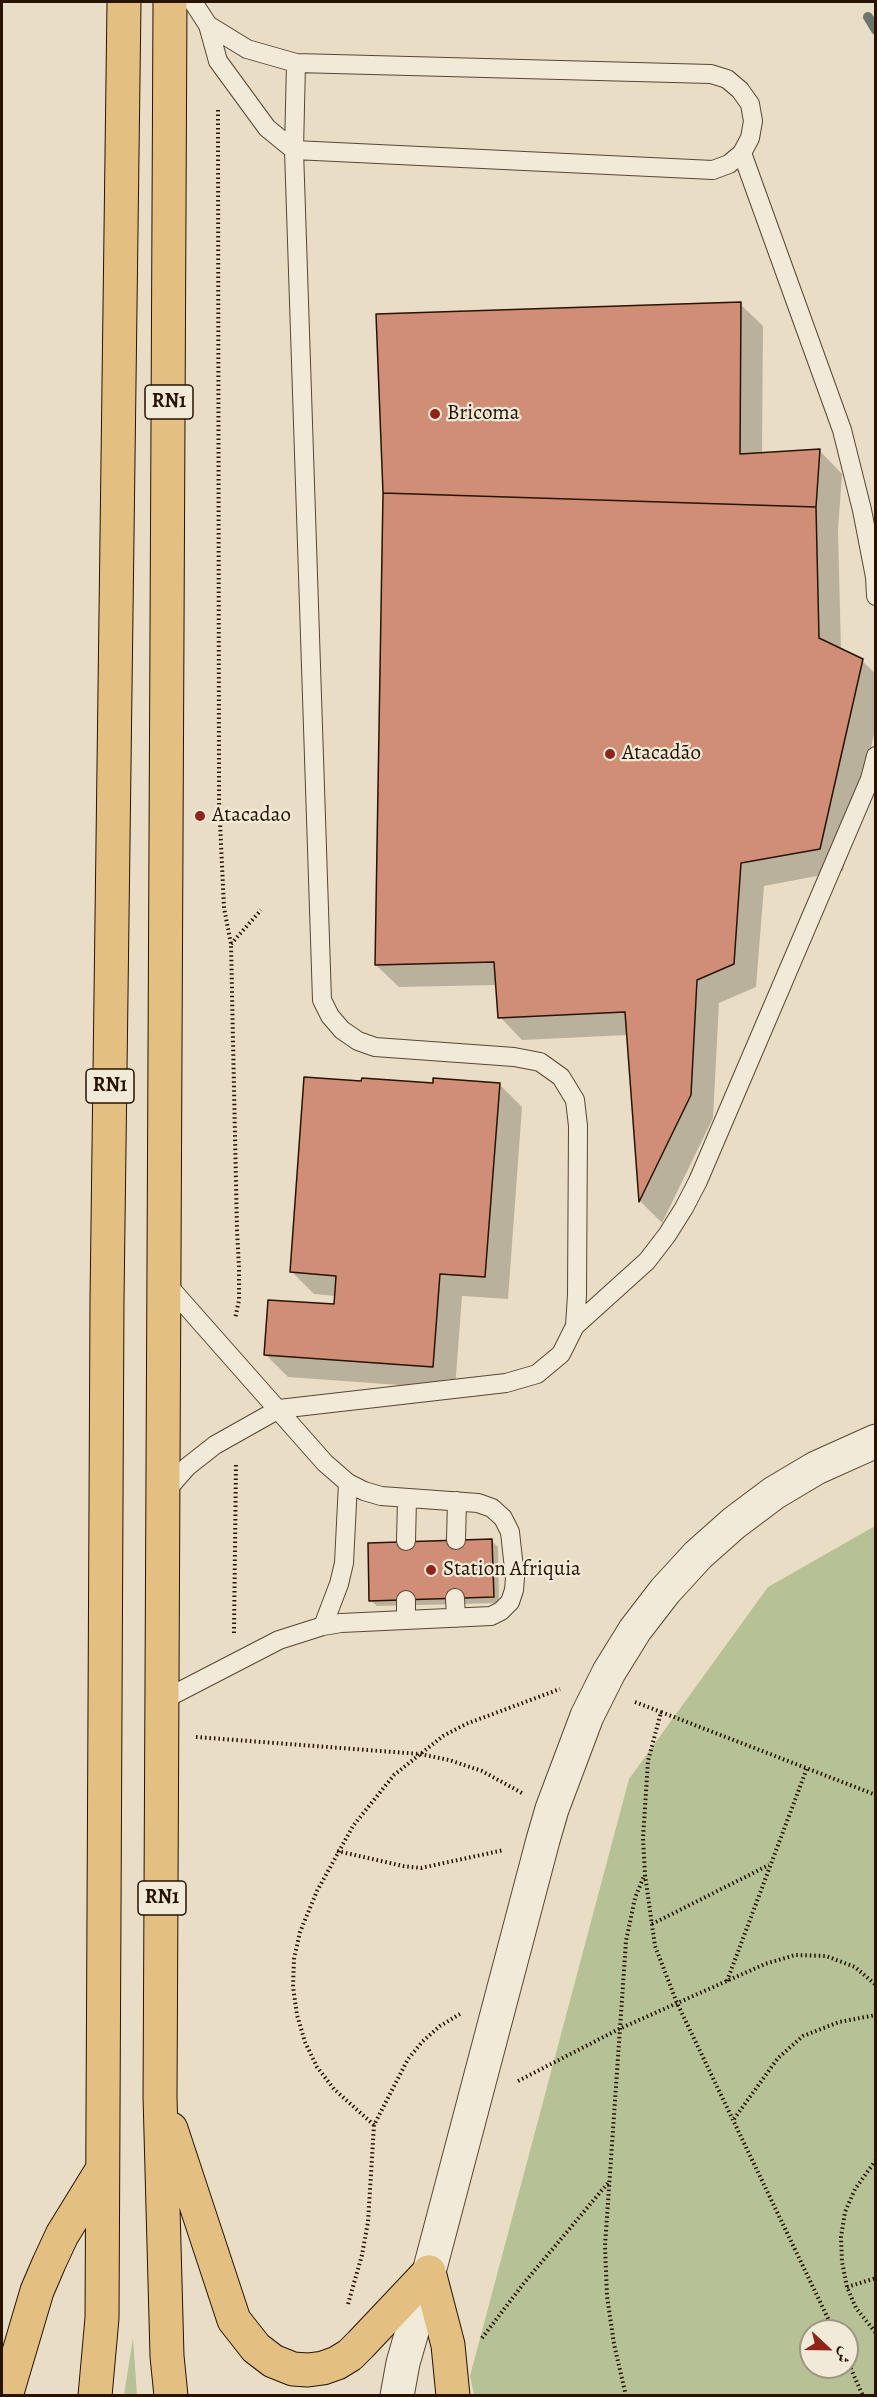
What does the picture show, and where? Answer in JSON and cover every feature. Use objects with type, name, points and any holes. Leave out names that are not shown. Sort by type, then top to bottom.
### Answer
[{"type":"main road","name":"RN1","points":[[95,2396],[102,2318],[107,1300],[124,2]]},
{"type":"main road","name":"RN1","points":[[170,2],[160,2096],[167,2356],[171,2396]]},
{"type":"main road","points":[[160,2096],[234,2320],[256,2348],[273,2361],[292,2368],[308,2370],[337,2363],[350,2355],[429,2272]]},
{"type":"main road","points":[[6,2396],[37,2291],[62,2235],[102,2170]]},
{"type":"main road","points":[[429,2272],[448,2344],[453,2396]]},
{"type":"street","points":[[397,2396],[402,2363],[429,2272],[547,1825],[587,1716],[609,1672],[635,1630],[665,1591],[734,1523],[774,1494],[816,1468],[876,1441]]},
{"type":"street","points":[[379,2396],[402,2363]]},
{"type":"lane","points":[[194,2],[208,25],[218,62],[267,128],[294,150],[713,170],[729,164],[742,153],[750,138],[753,121],[750,104],[740,90],[727,79],[711,74],[296,63],[247,49],[208,25]]},
{"type":"lane","points":[[296,63],[294,150],[322,1000],[330,1017],[342,1030],[357,1041],[375,1047],[514,1057],[540,1062],[561,1077],[575,1100],[578,1126],[578,1295],[575,1326]]},
{"type":"lane","points":[[742,153],[842,430],[862,510],[875,577],[876,596]]},
{"type":"lane","points":[[164,1493],[187,1467],[214,1445],[279,1409],[506,1383],[537,1374],[561,1354],[575,1326],[647,1260],[667,1235],[688,1199],[870,779],[876,756]]},
{"type":"lane","points":[[163,1700],[279,1640],[323,1626],[341,1623],[491,1616],[501,1611],[512,1596],[514,1578],[510,1532],[504,1518],[492,1508],[478,1503],[407,1499],[372,1494],[348,1483],[325,1463],[165,1282]]},
{"type":"lane","points":[[323,1626],[339,1584],[344,1563],[348,1483]]},
{"type":"lane","points":[[406,1541],[407,1499]]},
{"type":"lane","points":[[456,1540],[457,1501]]},
{"type":"lane","points":[[455,1599],[456,1618]]},
{"type":"lane","points":[[406,1600],[406,1620]]},
{"type":"path","points":[[218,62],[219,801],[224,909],[231,944],[239,1300],[227,1352]]},
{"type":"path","points":[[231,944],[261,910]]},
{"type":"path","points":[[233,1664],[236,1431]]},
{"type":"path","points":[[374,2125],[334,2089],[317,2067],[305,2042],[297,2015],[293,1987],[294,1959],[300,1932],[316,1891],[337,1851],[364,1810],[394,1775],[443,1736],[466,1724],[609,1672]]},
{"type":"path","points":[[635,1702],[876,1795]]},
{"type":"path","points":[[661,1712],[648,1761],[643,1838],[645,1875],[655,1946],[677,2003],[828,2319]]},
{"type":"path","points":[[162,1735],[420,1754],[449,1760],[482,1770],[547,1825],[442,1865],[421,1868],[337,1851]]},
{"type":"path","points":[[727,1981],[807,1768]]},
{"type":"path","points":[[652,1924],[770,1864]]},
{"type":"path","points":[[626,2396],[614,2344],[607,2296],[605,2246],[628,1923],[645,1875]]},
{"type":"path","points":[[519,2081],[619,2029],[765,1964],[795,1955],[826,1956],[855,1968],[876,1985]]},
{"type":"path","points":[[344,2314],[359,2265],[368,2222],[374,2125],[408,2059],[422,2042],[440,2026],[460,2014],[500,1998]]},
{"type":"path","points":[[734,2119],[778,2058],[803,2036],[839,2022],[876,2015]]},
{"type":"path","points":[[876,2160],[855,2189],[845,2212],[841,2237],[842,2262],[847,2287],[856,2308],[876,2333]]},
{"type":"path","points":[[476,2344],[609,2182]]},
{"type":"path","points":[[847,2287],[876,2278]]},
{"type":"path","points":[[855,2379],[863,2396]]},
{"type":"green space","points":[[875,1526],[875,2395],[474,2395],[470,2376],[629,1779],[768,1587]]},
{"type":"green space","points":[[133,2338],[137,2395],[124,2395]]},
{"type":"building","name":"Bricoma","points":[[741,302],[740,454],[820,449],[816,507],[383,493],[376,314]]},
{"type":"building","name":"Atacadão","points":[[383,493],[816,507],[819,638],[863,659],[820,849],[741,863],[734,964],[697,980],[691,1095],[639,1202],[625,1012],[498,1018],[494,962],[375,965]]},
{"type":"building","points":[[304,1077],[433,1083],[433,1078],[500,1083],[485,1277],[440,1274],[433,1367],[264,1355],[268,1300],[334,1304],[336,1276],[290,1272]]},
{"type":"building","name":"Station Afriquia","points":[[492,1539],[494,1597],[369,1601],[368,1543]]},
{"type":"waterway","points":[[868,17],[876,30]]},
{"type":"place","name":"Bricoma","points":[[435,414]]},
{"type":"place","name":"Atacadão","points":[[610,754]]},
{"type":"place","name":"Atacadao","points":[[200,816]]},
{"type":"place","name":"Station Afriquia","points":[[431,1570]]}]
